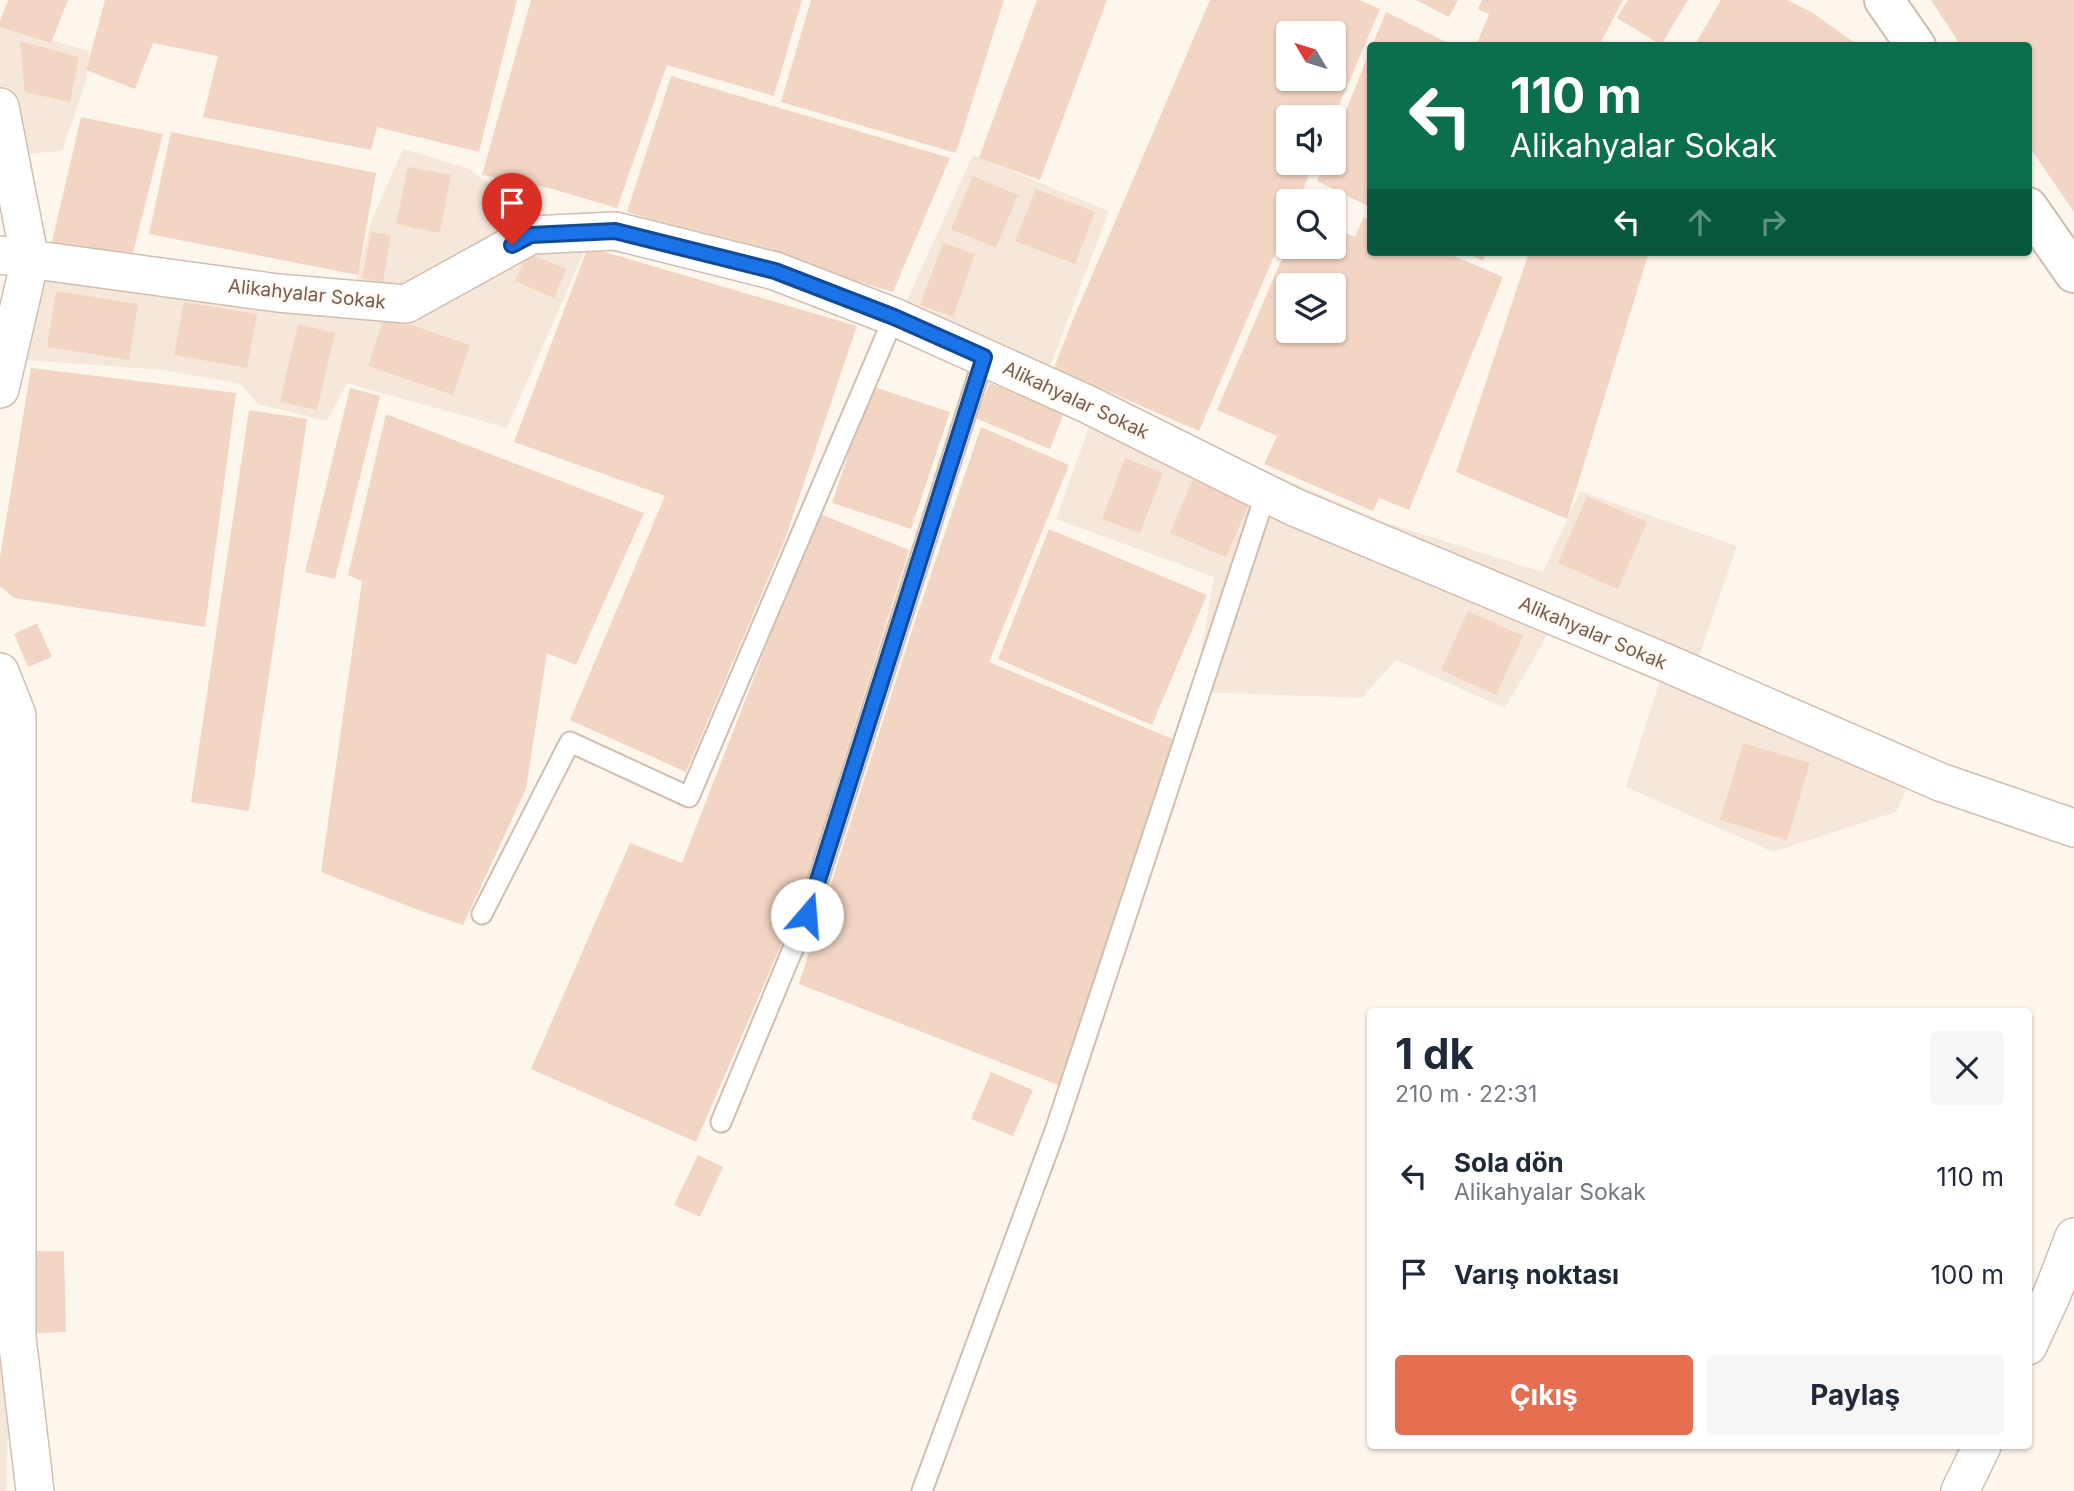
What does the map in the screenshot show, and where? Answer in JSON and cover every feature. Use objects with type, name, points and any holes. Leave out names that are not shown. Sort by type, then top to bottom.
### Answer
[{"type":"street","points":[[1884,0],[1913,42]]},
{"type":"street","points":[[0,107],[6,128],[15,257],[0,389]]},
{"type":"street","points":[[2032,213],[2074,273]]},
{"type":"street","name":"Alikahyalar Sokak","points":[[15,257],[278,293],[406,304],[531,235],[615,231],[775,271],[894,317],[1087,404],[1294,508],[1664,662],[1940,782],[2074,828]]},
{"type":"street","points":[[0,672],[17,715],[17,1337],[36,1491]]},
{"type":"street","points":[[2032,1337],[2074,1237]]},
{"type":"street","points":[[1960,1491],[1981,1449]]},
{"type":"lane","points":[[482,914],[570,742],[689,797],[894,317]]},
{"type":"lane","points":[[721,1122],[807,915],[984,357]]},
{"type":"lane","points":[[922,1491],[1060,1115],[1266,493]]},
{"type":"shaded area","points":[[0,25],[89,51],[86,81],[62,151],[0,156]]},
{"type":"shaded area","points":[[403,149],[467,168],[583,254],[507,428],[347,383],[327,421],[257,404],[241,384],[164,370],[24,360],[39,269],[347,316],[371,222]]},
{"type":"shaded area","points":[[973,155],[1109,211],[1048,372],[903,309]]},
{"type":"shaded area","points":[[1101,400],[1384,522],[1543,572],[1580,491],[1737,546],[1688,688],[1910,780],[1896,812],[1773,852],[1626,787],[1660,680],[1553,625],[1505,708],[1396,660],[1362,698],[1194,692],[1214,577],[1056,519]]},
{"type":"shaded area","points":[[0,1340],[8,1426],[6,1491],[0,1491]]},
{"type":"building","points":[[8,0],[68,0],[51,43],[0,27]]},
{"type":"building","points":[[105,0],[517,0],[479,152],[377,127],[371,150],[203,117],[218,56],[153,43],[135,89],[86,70]]},
{"type":"building","points":[[531,0],[802,0],[774,96],[667,65],[617,208],[549,188],[482,175]]},
{"type":"building","points":[[811,0],[1004,0],[956,153],[781,102]]},
{"type":"building","points":[[1037,0],[1107,0],[1040,180],[979,158]]},
{"type":"building","points":[[1210,0],[1359,0],[1380,9],[1346,89],[1346,21],[1276,21],[1276,91],[1345,91],[1339,105],[1276,105],[1276,175],[1309,175],[1303,189],[1276,189],[1276,252],[1199,431],[1054,368]]},
{"type":"building","points":[[1416,0],[1458,0],[1449,17]]},
{"type":"building","points":[[1482,0],[1623,0],[1601,42],[1477,42],[1489,14],[1478,9]]},
{"type":"building","points":[[1628,0],[1688,0],[1663,42],[1656,42],[1617,18]]},
{"type":"building","points":[[1721,0],[1787,0],[1813,13],[1853,42],[1696,42]]},
{"type":"building","points":[[1931,0],[2074,0],[2074,212],[2032,151],[2032,42],[1958,42]]},
{"type":"building","points":[[1386,12],[1446,42],[1374,42]]},
{"type":"building","points":[[20,41],[79,57],[70,102],[25,92]]},
{"type":"building","points":[[1367,58],[1367,206],[1346,195],[1346,189],[1333,189],[1317,181],[1319,175],[1346,175],[1346,110]]},
{"type":"building","points":[[671,76],[950,158],[893,292],[627,212]]},
{"type":"building","points":[[81,117],[163,134],[133,253],[51,246]]},
{"type":"building","points":[[171,132],[376,173],[358,275],[149,234]]},
{"type":"building","points":[[408,167],[451,175],[440,233],[396,224]]},
{"type":"building","points":[[973,176],[1018,195],[996,248],[951,229]]},
{"type":"building","points":[[1036,189],[1095,212],[1075,264],[1015,241]]},
{"type":"building","points":[[1364,217],[1367,218],[1367,256],[1454,256],[1503,277],[1409,510],[1379,498],[1373,511],[1264,464],[1277,436],[1217,410],[1282,259],[1346,259],[1346,233],[1355,237]]},
{"type":"building","points":[[371,232],[391,235],[383,282],[362,278]]},
{"type":"building","points":[[943,243],[975,254],[953,317],[920,305]]},
{"type":"building","points":[[588,247],[857,326],[785,539],[686,772],[570,720],[665,496],[514,442]]},
{"type":"building","points":[[528,253],[566,269],[554,298],[515,281]]},
{"type":"building","points":[[1528,256],[1648,256],[1567,519],[1456,472]]},
{"type":"building","points":[[56,291],[138,304],[129,360],[47,347]]},
{"type":"building","points":[[184,302],[257,314],[247,368],[174,355]]},
{"type":"building","points":[[385,316],[470,345],[453,395],[368,366]]},
{"type":"building","points":[[298,324],[335,333],[317,410],[280,402]]},
{"type":"building","points":[[31,368],[236,393],[205,627],[14,598],[0,586],[0,557]]},
{"type":"building","points":[[990,383],[1064,413],[1050,449],[975,418]]},
{"type":"building","points":[[871,386],[950,412],[911,529],[832,503]]},
{"type":"building","points":[[350,388],[380,396],[335,579],[305,572]]},
{"type":"building","points":[[249,410],[307,419],[249,811],[191,802]]},
{"type":"building","points":[[386,414],[644,513],[576,665],[547,653],[526,789],[463,925],[321,872],[362,581],[348,575]]},
{"type":"building","points":[[981,427],[1069,465],[989,662],[1175,740],[1061,1086],[799,984],[912,630]]},
{"type":"building","points":[[1125,458],[1163,473],[1140,533],[1102,519]]},
{"type":"building","points":[[1193,479],[1249,504],[1226,557],[1170,533]]},
{"type":"building","points":[[1587,496],[1647,522],[1618,589],[1558,563]]},
{"type":"building","points":[[818,513],[909,550],[800,901],[696,1142],[531,1069],[630,843],[682,863]]},
{"type":"building","points":[[1049,529],[1207,595],[1152,725],[998,659]]},
{"type":"building","points":[[1468,611],[1523,636],[1496,695],[1441,670]]},
{"type":"building","points":[[37,623],[52,657],[28,667],[14,634]]},
{"type":"building","points":[[1743,743],[1810,763],[1787,840],[1720,820]]},
{"type":"building","points":[[991,1072],[1033,1090],[1013,1136],[971,1119]]},
{"type":"building","points":[[698,1155],[723,1167],[700,1217],[674,1205]]},
{"type":"building","points":[[33,1251],[64,1251],[66,1332],[34,1333]]},
{"type":"route","points":[[512,245],[531,235],[615,231],[775,271],[894,317],[984,357],[807,915]]}]
